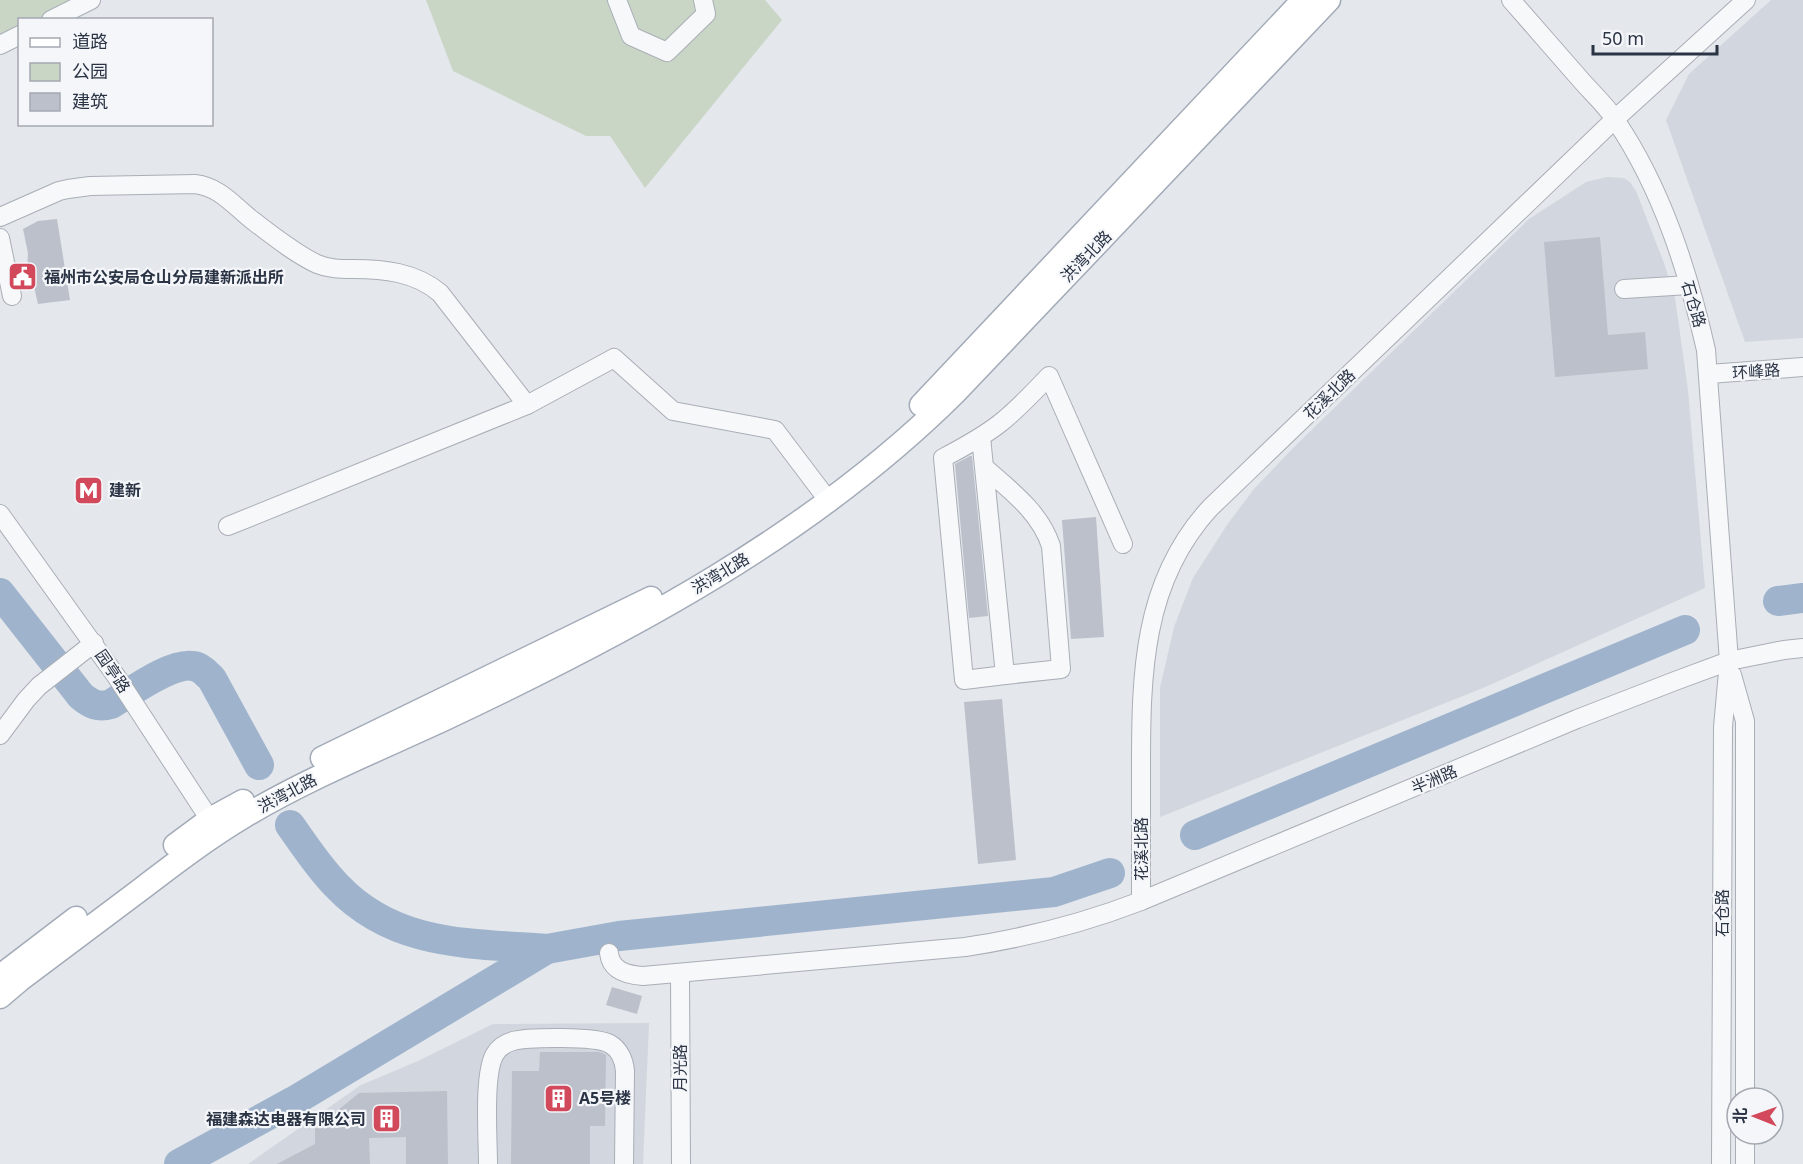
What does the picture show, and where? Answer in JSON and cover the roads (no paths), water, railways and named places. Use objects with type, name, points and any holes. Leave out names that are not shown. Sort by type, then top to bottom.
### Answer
[{"type":"main road","name":"洪湾北路","points":[[0,976],[214,826],[244,816],[334,769],[446,718],[620,632],[750,555],[825,494],[932,394],[1303,0]]},
{"type":"main road","name":"洪湾北路","points":[[825,494],[900,444],[955,393],[1329,0]]},
{"type":"main road","name":"洪湾北路","points":[[0,998],[20,980],[180,859],[214,826]]},
{"type":"street","points":[[55,18],[91,0]]},
{"type":"street","points":[[617,0],[631,36],[667,52],[706,14],[704,0]]},
{"type":"street","name":"石仓路","points":[[1511,0],[1615,119],[1658,200],[1689,285],[1704,340],[1709,374],[1729,662],[1723,727],[1721,1164]]},
{"type":"street","name":"花溪北路","points":[[1141,901],[1141,709],[1144,658],[1154,613],[1183,542],[1210,508],[1615,119],[1746,0]]},
{"type":"street","points":[[0,45],[18,36]]},
{"type":"street","points":[[0,217],[59,191],[80,187],[195,184],[213,188],[270,233],[330,269],[381,270],[420,279],[431,285],[440,292],[527,405]]},
{"type":"street","points":[[0,238],[12,296]]},
{"type":"street","points":[[1624,289],[1689,285]]},
{"type":"street","points":[[228,526],[527,405],[614,358],[673,411],[775,430],[825,494]]},
{"type":"street","name":"环峰路","points":[[1709,374],[1803,367]]},
{"type":"street","points":[[984,467],[1017,496],[1046,531],[1051,546],[1061,669],[964,680],[943,458],[981,437],[1014,412],[1049,376],[1123,544]]},
{"type":"street","points":[[981,437],[1005,675]]},
{"type":"street","name":"园亭路","points":[[0,514],[94,643],[214,826]]},
{"type":"street","points":[[0,735],[26,700],[94,643]]},
{"type":"street","name":"半洲路","points":[[609,953],[616,968],[629,974],[644,976],[965,947],[1002,941],[1103,916],[1576,719],[1729,662],[1803,648]]},
{"type":"street","name":"石仓路","points":[[1729,662],[1744,721],[1745,1086]]},
{"type":"street","name":"月光路","points":[[680,973],[681,1164]]},
{"type":"street","points":[[488,1164],[489,1077],[495,1055],[500,1048],[511,1042],[544,1039],[602,1041],[611,1044],[620,1054],[625,1071],[624,1164]]},
{"type":"street","points":[[1745,1146],[1745,1164]]},
{"type":"waterway","points":[[0,593],[81,696],[95,704],[102,706],[111,704],[151,679],[174,669],[184,666],[201,669],[212,679],[259,765]]},
{"type":"waterway","points":[[1778,601],[1803,598]]},
{"type":"waterway","points":[[1195,835],[1685,630]]},
{"type":"waterway","points":[[290,825],[337,886],[360,906],[383,921],[409,931],[462,943],[547,949]]},
{"type":"waterway","points":[[179,1164],[294,1101],[547,949],[619,936],[1054,892],[1110,873]]},
{"type":"place","name":"福州市公安局仓山分局建新派出所","points":[[23,277]]},
{"type":"place","name":"建新","points":[[88,490]]},
{"type":"place","name":"A5号楼","points":[[558,1098]]},
{"type":"place","name":"福建森达电器有限公司","points":[[387,1119]]}]
